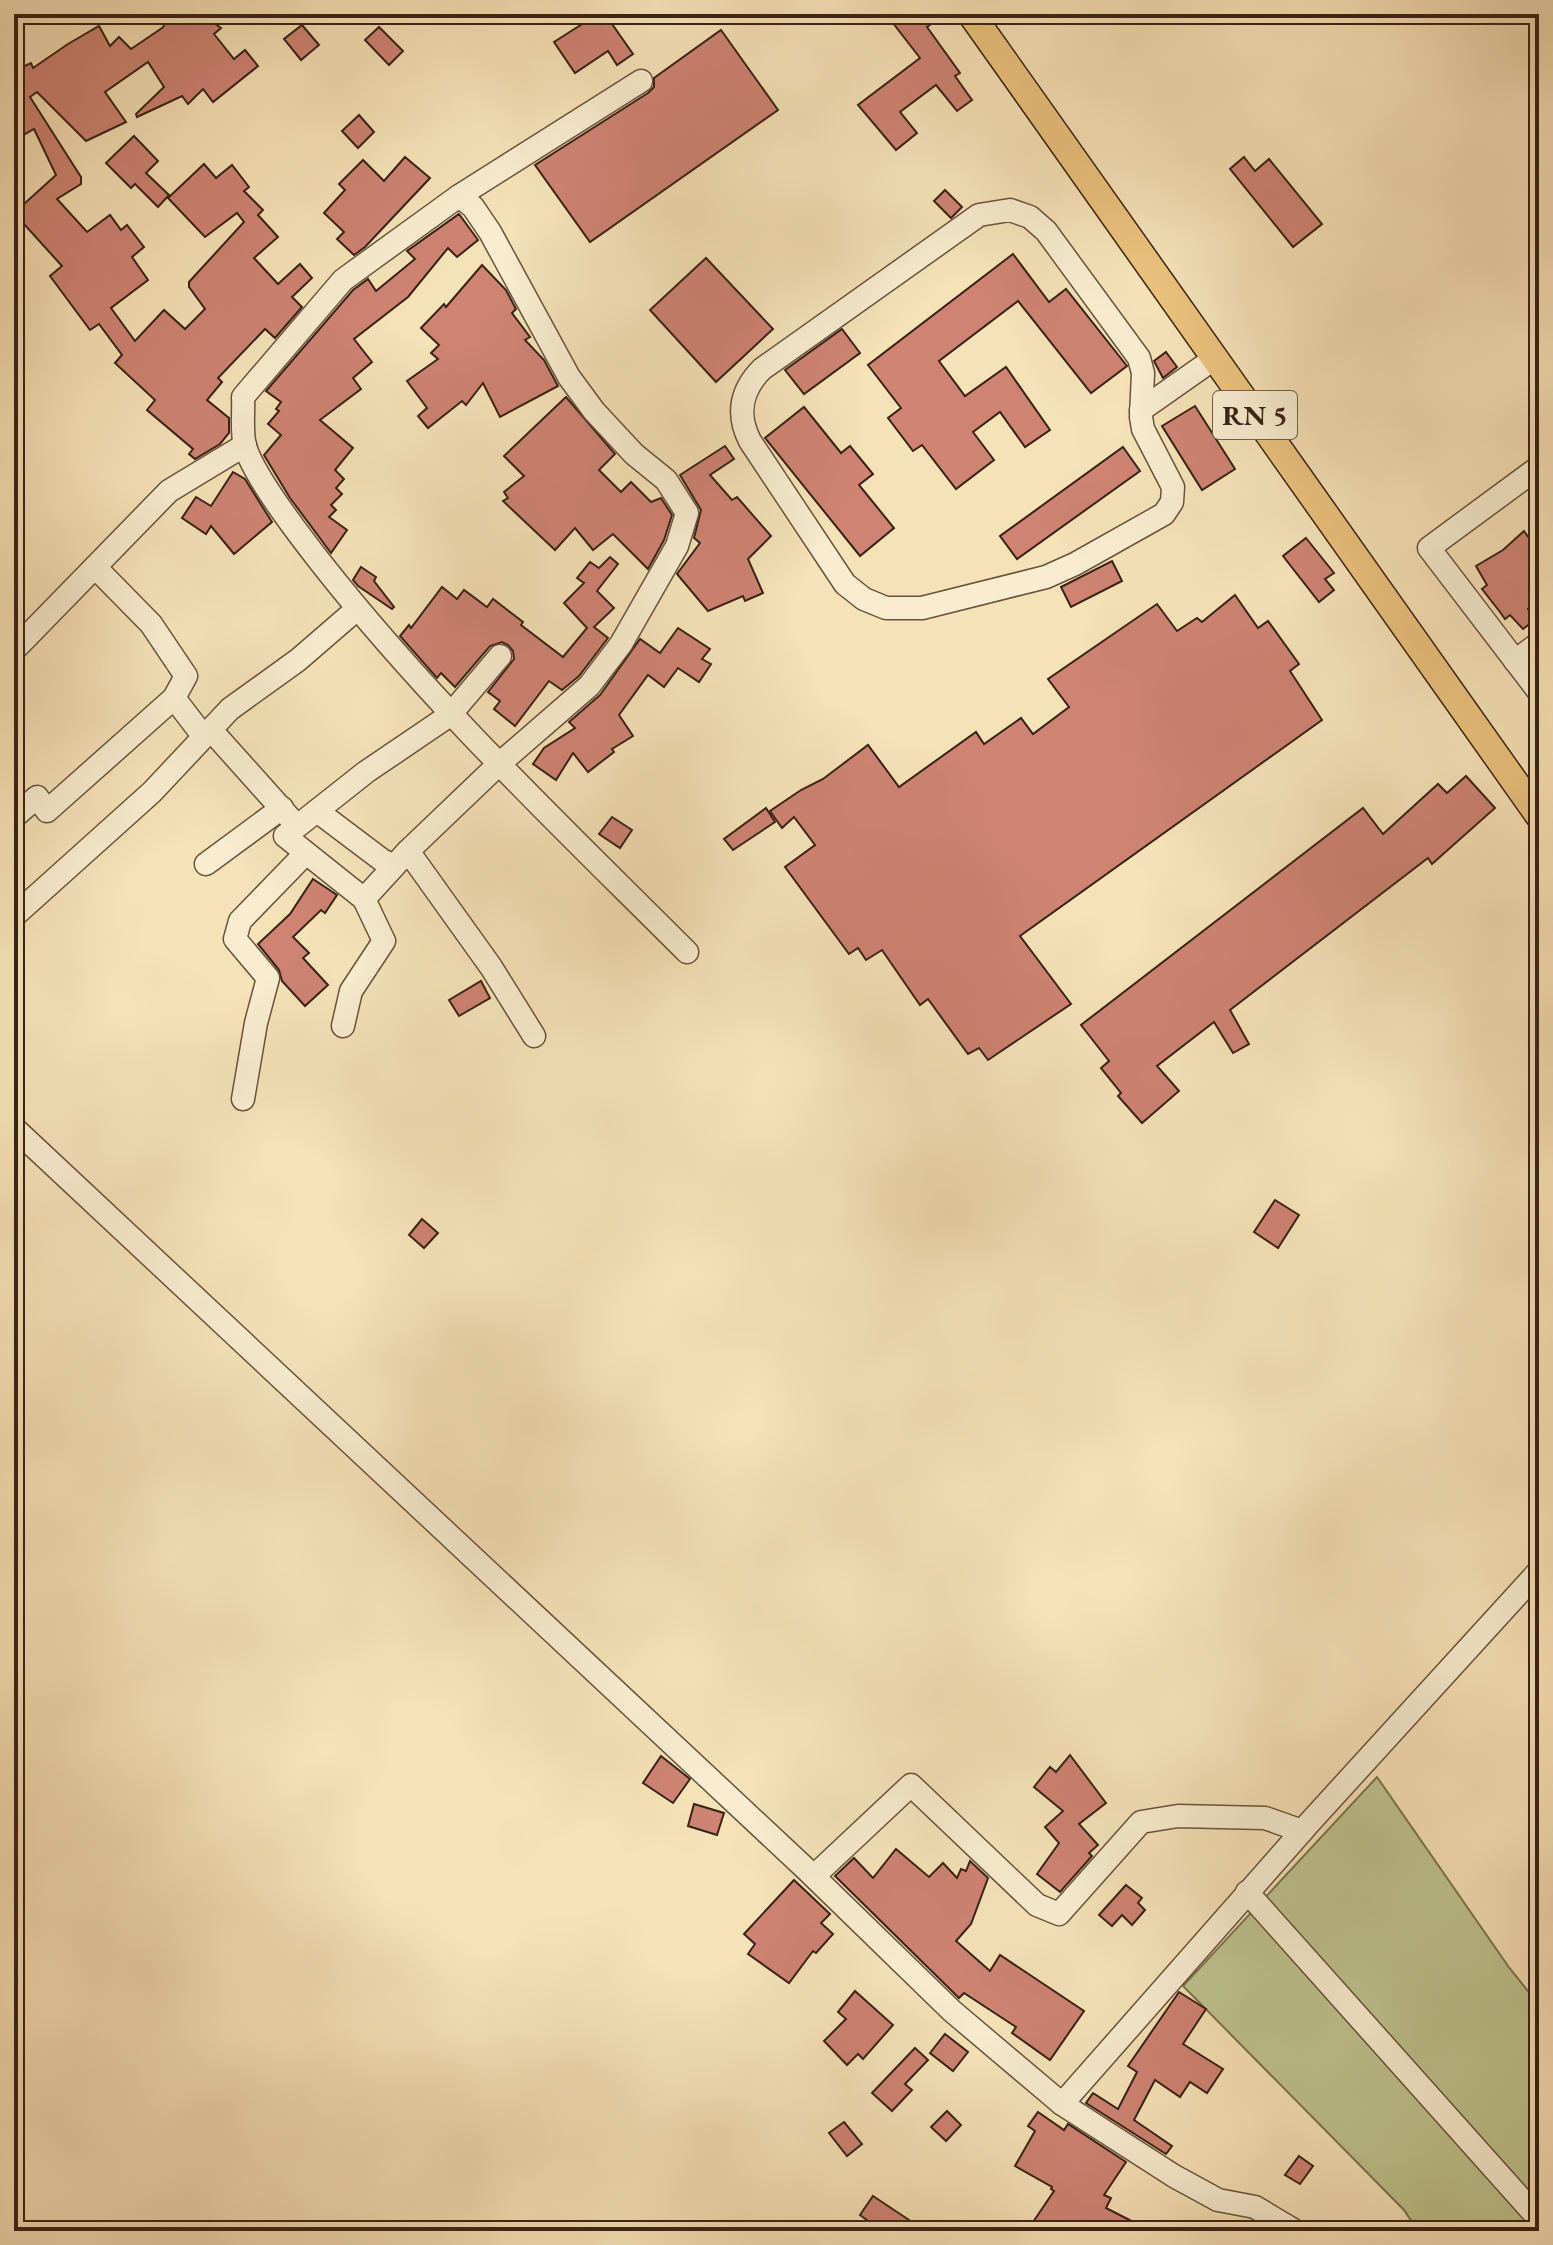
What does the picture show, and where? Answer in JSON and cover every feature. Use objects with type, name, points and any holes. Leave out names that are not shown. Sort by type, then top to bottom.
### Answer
[{"type":"main road","name":"RN 5","points":[[971,14],[1539,816]]},
{"type":"street","points":[[641,81],[459,196],[343,280],[243,397],[245,445],[258,473],[304,541],[357,609],[450,715],[687,952]]},
{"type":"street","points":[[364,899],[499,764],[589,686],[621,644],[677,546],[687,513],[666,480],[634,454],[594,411],[569,377],[490,232],[473,207],[459,196]]},
{"type":"street","points":[[1000,210],[1021,212],[1046,231],[1139,358],[1143,373],[1141,410],[1143,429],[1173,487],[1172,502],[1159,519],[1046,577],[910,610],[875,604],[845,584],[750,441],[742,419],[748,386],[762,369],[979,215],[1000,210]]},
{"type":"street","points":[[1141,410],[1215,358]]},
{"type":"street","points":[[14,650],[169,491],[245,445]]},
{"type":"street","points":[[1536,475],[1429,548],[1539,692]]},
{"type":"street","points":[[14,817],[37,797],[47,811],[174,698],[186,676],[151,624],[95,567]]},
{"type":"street","points":[[14,916],[152,792],[230,709],[298,660],[357,609]]},
{"type":"street","points":[[1515,661],[1539,643]]},
{"type":"street","points":[[343,1026],[351,991],[384,941],[364,899],[285,836],[366,772],[450,715],[500,656]]},
{"type":"street","points":[[174,698],[297,826]]},
{"type":"street","points":[[206,864],[282,808]]},
{"type":"street","points":[[317,811],[382,860],[401,859]]},
{"type":"street","points":[[243,1099],[256,1023],[268,978],[235,939],[240,921],[305,854]]},
{"type":"street","points":[[401,859],[491,967],[534,1036]]},
{"type":"street","points":[[14,1128],[814,1876],[952,2011],[1062,2104],[1174,2176],[1218,2200],[1255,2207],[1295,2231]]},
{"type":"street","points":[[1062,2104],[1247,1892],[1539,1571]]},
{"type":"street","points":[[814,1876],[911,1785],[1037,1905],[1059,1914],[1141,1822],[1178,1816],[1265,1818],[1302,1831]]},
{"type":"street","points":[[1247,1892],[1539,2219]]},
{"type":"green space","points":[[1377,1777],[1508,1966],[1539,2005],[1539,2231],[1418,2231],[1404,2210],[1183,1986]]},
{"type":"building","points":[[185,14],[202,14],[221,28],[214,34],[234,59],[245,50],[258,66],[213,102],[203,89],[188,104],[182,96],[137,117],[136,114],[164,87],[148,62],[105,92],[126,122],[86,141],[37,92],[30,97],[81,177],[81,184],[57,199],[87,232],[110,215],[121,230],[127,225],[144,247],[132,257],[148,280],[111,308],[135,341],[164,310],[185,329],[205,309],[189,287],[189,282],[244,222],[237,213],[205,237],[168,198],[204,164],[216,178],[232,165],[249,187],[244,191],[263,210],[258,215],[278,237],[254,258],[278,284],[300,264],[312,278],[292,297],[302,307],[275,338],[265,329],[218,378],[222,382],[207,400],[229,418],[229,433],[220,444],[195,459],[189,454],[193,449],[147,410],[155,400],[115,363],[122,355],[99,324],[90,330],[50,276],[62,266],[14,213],[56,175],[34,129],[25,134],[14,111],[14,71],[31,63],[33,68],[99,26],[110,46],[119,37],[131,49],[162,28],[169,19],[177,24]]},
{"type":"building","points":[[598,14],[605,14],[633,54],[617,65],[608,51],[575,73],[554,42]]},
{"type":"building","points":[[886,14],[945,14],[927,27],[960,73],[955,76],[972,100],[957,111],[936,85],[900,112],[917,133],[896,150],[858,105],[920,58]]},
{"type":"building","points":[[302,25],[319,45],[301,60],[284,39]]},
{"type":"building","points":[[379,27],[403,51],[389,65],[365,40]]},
{"type":"building","points":[[721,30],[778,110],[590,242],[535,165],[648,93],[654,87],[654,78]]},
{"type":"building","points":[[359,115],[374,132],[358,148],[342,131]]},
{"type":"building","points":[[134,136],[158,161],[146,173],[169,195],[158,207],[135,184],[131,188],[106,163]]},
{"type":"building","points":[[405,157],[430,178],[354,255],[337,239],[344,232],[324,213],[345,190],[339,184],[363,160],[384,181]]},
{"type":"building","points":[[1244,157],[1255,171],[1269,159],[1322,224],[1293,247],[1230,169]]},
{"type":"building","points":[[945,190],[962,207],[951,218],[934,201]]},
{"type":"building","points":[[459,214],[478,240],[457,257],[448,248],[408,297],[354,339],[372,362],[353,378],[361,389],[320,420],[353,448],[335,470],[344,479],[336,488],[342,494],[331,505],[336,510],[329,517],[347,530],[331,553],[290,498],[264,455],[281,435],[268,424],[279,411],[276,409],[281,402],[266,391],[353,290],[368,279],[376,291],[415,259],[407,251]]},
{"type":"building","points":[[1013,254],[1049,302],[1066,289],[1127,366],[1091,393],[1018,301],[939,361],[965,396],[1006,367],[1050,430],[1025,447],[1000,412],[973,432],[994,460],[956,489],[922,445],[913,451],[888,418],[901,408],[868,365]]},
{"type":"building","points":[[706,258],[773,329],[716,382],[650,310]]},
{"type":"building","points":[[482,265],[506,290],[516,309],[512,313],[530,337],[525,340],[544,360],[558,386],[500,417],[483,383],[466,405],[462,401],[428,428],[418,416],[427,408],[407,381],[438,359],[431,353],[439,345],[421,328],[444,304],[446,307]]},
{"type":"building","points":[[842,329],[860,353],[804,394],[785,370]]},
{"type":"building","points":[[1166,352],[1177,367],[1163,378],[1154,361]]},
{"type":"building","points":[[566,397],[615,454],[599,470],[621,492],[631,482],[651,502],[661,498],[672,515],[664,540],[648,569],[613,534],[593,550],[575,528],[555,550],[503,501],[508,498],[504,492],[524,476],[504,456]]},
{"type":"building","points":[[1195,406],[1235,469],[1202,490],[1162,426]]},
{"type":"building","points":[[804,407],[841,453],[850,446],[873,474],[859,485],[894,528],[860,556],[765,438]]},
{"type":"building","points":[[725,446],[734,459],[710,475],[732,500],[737,497],[771,536],[748,559],[763,593],[745,601],[743,596],[708,611],[677,574],[700,543],[694,538],[701,510],[680,475]]},
{"type":"building","points":[[1123,447],[1140,471],[1017,559],[1000,536]]},
{"type":"building","points":[[233,472],[245,479],[272,522],[234,554],[211,526],[206,534],[182,518],[196,497],[211,506]]},
{"type":"building","points":[[1524,531],[1539,552],[1539,601],[1528,609],[1536,619],[1523,629],[1510,615],[1505,619],[1482,589],[1487,585],[1476,566],[1503,550]]},
{"type":"building","points":[[1306,538],[1334,573],[1325,579],[1334,590],[1319,602],[1283,556]]},
{"type":"building","points":[[610,557],[618,564],[597,591],[614,608],[594,627],[608,638],[579,676],[562,690],[549,681],[515,726],[494,709],[500,701],[488,692],[514,659],[508,645],[502,642],[490,646],[455,687],[441,673],[437,678],[400,636],[409,625],[411,628],[442,587],[457,599],[464,590],[487,607],[493,599],[563,657],[587,628],[564,603],[584,583],[577,578],[590,562],[599,568]]},
{"type":"building","points":[[1112,561],[1122,581],[1071,607],[1061,587]]},
{"type":"building","points":[[361,567],[376,577],[374,581],[394,607],[392,609],[353,580]]},
{"type":"building","points":[[1235,595],[1258,628],[1268,621],[1299,664],[1290,671],[1322,720],[1020,936],[1071,1004],[988,1060],[979,1048],[968,1054],[928,999],[920,1005],[882,950],[866,960],[858,948],[849,954],[785,867],[815,845],[794,817],[782,828],[770,811],[823,779],[868,745],[899,787],[976,732],[984,744],[1021,718],[1033,734],[1069,707],[1048,679],[1157,604],[1177,631],[1197,618],[1202,622]]},
{"type":"building","points":[[678,628],[710,649],[702,659],[711,664],[699,682],[678,668],[664,687],[648,675],[619,715],[633,736],[612,749],[614,752],[588,772],[573,753],[556,780],[533,764],[544,748],[575,728],[569,722],[600,695],[640,639],[660,653]]},
{"type":"building","points":[[1466,776],[1495,808],[1432,864],[1428,858],[1230,1010],[1249,1044],[1233,1053],[1214,1022],[1157,1066],[1179,1091],[1142,1123],[1118,1096],[1121,1093],[1101,1068],[1109,1061],[1081,1025],[1363,808],[1383,834],[1438,784],[1447,793]]},
{"type":"building","points":[[766,808],[775,822],[733,850],[724,839]]},
{"type":"building","points":[[612,817],[632,830],[620,848],[599,834]]},
{"type":"building","points":[[313,879],[337,895],[325,913],[321,910],[293,937],[309,953],[303,958],[328,985],[305,1006],[282,981],[279,970],[258,944],[290,914]]},
{"type":"building","points":[[481,981],[490,998],[459,1016],[449,1000]]},
{"type":"building","points":[[1275,1200],[1299,1215],[1278,1248],[1254,1232]]},
{"type":"building","points":[[422,1219],[438,1233],[424,1248],[409,1235]]},
{"type":"building","points":[[1070,1755],[1106,1803],[1079,1824],[1098,1845],[1060,1892],[1037,1874],[1059,1843],[1045,1827],[1063,1811],[1034,1787],[1050,1767],[1056,1772]]},
{"type":"building","points":[[661,1756],[690,1779],[673,1803],[643,1783]]},
{"type":"building","points":[[694,1804],[724,1813],[717,1835],[688,1826]]},
{"type":"building","points":[[896,1849],[929,1877],[943,1863],[957,1878],[961,1869],[966,1871],[970,1861],[988,1878],[971,1924],[956,1941],[990,1971],[1000,1955],[1084,2011],[1050,2060],[1012,2033],[1016,2027],[964,1993],[959,1998],[835,1876],[854,1858],[873,1878]]},
{"type":"building","points":[[794,1880],[830,1914],[821,1923],[833,1934],[816,1953],[813,1951],[789,1983],[748,1954],[755,1944],[744,1934]]},
{"type":"building","points":[[1126,1885],[1142,1898],[1138,1903],[1145,1910],[1132,1925],[1122,1915],[1112,1926],[1099,1915]]},
{"type":"building","points":[[855,1991],[893,2025],[863,2059],[858,2054],[847,2065],[824,2041],[846,2019],[838,2012]]},
{"type":"building","points":[[1179,1992],[1206,2009],[1183,2044],[1223,2069],[1207,2093],[1190,2082],[1180,2097],[1155,2080],[1134,2120],[1172,2146],[1166,2154],[1086,2103],[1093,2093],[1118,2109],[1137,2072],[1128,2066]]},
{"type":"building","points":[[945,2034],[968,2052],[953,2071],[930,2053]]},
{"type":"building","points":[[915,2048],[928,2060],[905,2084],[912,2090],[892,2111],[872,2093]]},
{"type":"building","points":[[947,2111],[961,2125],[946,2141],[931,2127]]},
{"type":"building","points":[[1038,2112],[1064,2130],[1068,2124],[1126,2162],[1104,2195],[1111,2198],[1106,2208],[1151,2231],[1027,2231],[1054,2191],[1015,2166],[1035,2131],[1028,2126]]},
{"type":"building","points":[[844,2122],[862,2144],[847,2156],[829,2133]]},
{"type":"building","points":[[1299,2156],[1313,2166],[1300,2184],[1285,2175]]},
{"type":"building","points":[[873,2196],[909,2220],[901,2231],[882,2231],[860,2215]]}]
